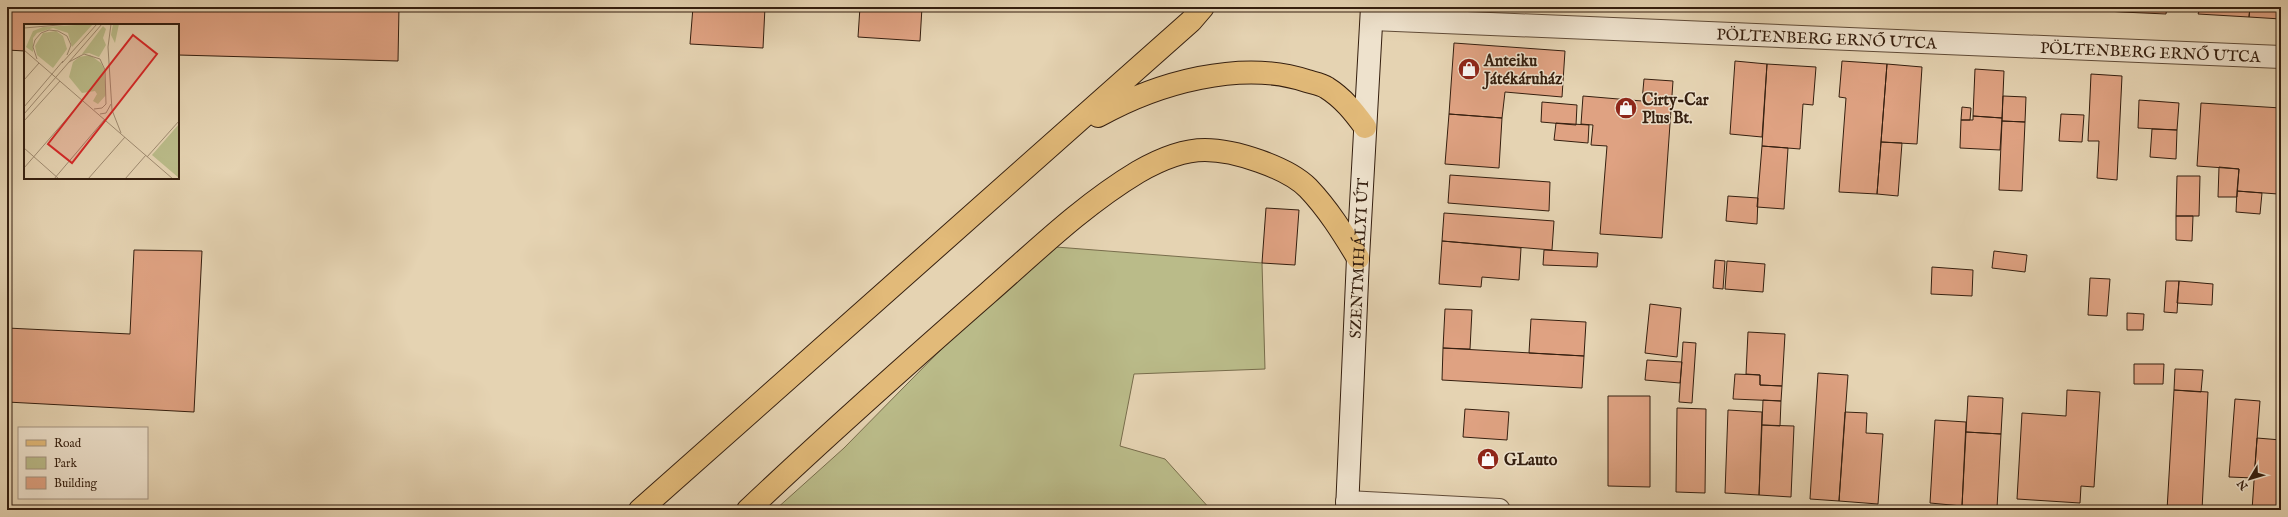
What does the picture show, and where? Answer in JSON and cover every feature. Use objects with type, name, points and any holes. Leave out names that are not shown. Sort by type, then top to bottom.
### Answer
[{"type":"main road","points":[[640,510],[1061,138],[1191,21],[1203,7]]},
{"type":"main road","points":[[1061,138],[1130,100],[1198,77],[1239,74],[1288,74],[1326,87],[1343,100],[1366,127]]},
{"type":"main road","points":[[748,510],[849,414],[1088,206],[1139,171],[1170,157],[1205,150],[1240,155],[1265,162],[1306,186],[1331,214],[1358,258]]},
{"type":"street","name":"PÖLTENBERG ERNŐ UTCA","points":[[1372,13],[2281,57]]},
{"type":"street","name":"SZENTMIHÁLYI ÚT","points":[[1347,506],[1358,258],[1372,13]]},
{"type":"street","points":[[1347,506],[1499,510]]},
{"type":"green space","points":[[1056,247],[1262,263],[1265,369],[1134,374],[1120,446],[1165,459],[1211,510],[775,510],[844,448],[971,319]]},
{"type":"building","points":[[7,7],[399,7],[398,61],[179,55],[179,24],[24,24],[24,51],[7,50]]},
{"type":"building","points":[[693,7],[765,7],[763,48],[690,44]]},
{"type":"building","points":[[860,7],[922,7],[920,41],[858,37]]},
{"type":"building","points":[[2018,7],[2054,7],[2054,9]]},
{"type":"building","points":[[2078,7],[2122,7],[2122,12],[2078,9]]},
{"type":"building","points":[[2122,7],[2167,7],[2166,14],[2122,12]]},
{"type":"building","points":[[2201,7],[2250,7],[2249,17],[2198,14]]},
{"type":"building","points":[[2250,7],[2281,7],[2281,19],[2249,17]]},
{"type":"building","points":[[1454,43],[1565,51],[1562,97],[1505,92],[1502,118],[1449,114]]},
{"type":"building","points":[[1735,61],[1767,64],[1762,137],[1730,134]]},
{"type":"building","points":[[1842,61],[1887,64],[1877,194],[1839,192],[1846,98],[1839,97]]},
{"type":"building","points":[[1767,64],[1816,67],[1813,105],[1803,104],[1800,149],[1762,146]]},
{"type":"building","points":[[1887,64],[1922,67],[1917,144],[1881,142]]},
{"type":"building","points":[[1975,69],[2004,71],[2002,118],[1973,116]]},
{"type":"building","points":[[2091,74],[2122,76],[2117,180],[2097,178],[2099,141],[2088,141]]},
{"type":"building","points":[[1644,79],[1673,81],[1662,238],[1600,234],[1607,146],[1591,145],[1593,125],[1581,124],[1583,96],[1642,101]]},
{"type":"building","points":[[2003,96],[2026,97],[2025,122],[2002,121]]},
{"type":"building","points":[[2139,100],[2179,103],[2177,130],[2138,128]]},
{"type":"building","points":[[1542,102],[1577,105],[1576,125],[1541,122]]},
{"type":"building","points":[[2201,103],[2281,108],[2278,194],[2237,191],[2239,169],[2197,166]]},
{"type":"building","points":[[1962,107],[1971,108],[1970,120],[1961,120]]},
{"type":"building","points":[[1449,114],[1502,118],[1499,168],[1445,164]]},
{"type":"building","points":[[2061,114],[2084,115],[2082,142],[2059,141]]},
{"type":"building","points":[[1973,116],[2002,118],[2000,150],[1960,148],[1961,120],[1973,120]]},
{"type":"building","points":[[2002,121],[2025,122],[2022,191],[1999,190]]},
{"type":"building","points":[[1556,123],[1589,125],[1588,143],[1554,140]]},
{"type":"building","points":[[2152,129],[2177,130],[2176,159],[2150,157]]},
{"type":"building","points":[[1881,142],[1902,143],[1898,196],[1877,194]]},
{"type":"building","points":[[1762,146],[1788,148],[1784,209],[1757,207]]},
{"type":"building","points":[[2219,167],[2239,169],[2237,197],[2218,197]]},
{"type":"building","points":[[1450,175],[1550,182],[1549,211],[1448,203]]},
{"type":"building","points":[[2177,176],[2200,176],[2199,216],[2176,216]]},
{"type":"building","points":[[2237,191],[2262,193],[2260,214],[2236,212]]},
{"type":"building","points":[[1728,196],[1758,198],[1757,224],[1726,221]]},
{"type":"building","points":[[1266,208],[1299,210],[1295,265],[1262,263]]},
{"type":"building","points":[[1444,213],[1554,221],[1552,250],[1442,241]]},
{"type":"building","points":[[2176,216],[2193,216],[2192,241],[2176,240]]},
{"type":"building","points":[[1442,241],[1521,248],[1519,280],[1482,277],[1481,287],[1439,284]]},
{"type":"building","points":[[134,250],[202,251],[194,412],[7,402],[7,328],[130,334]]},
{"type":"building","points":[[1544,250],[1598,253],[1597,267],[1543,265]]},
{"type":"building","points":[[1994,251],[2027,255],[2025,272],[1992,268]]},
{"type":"building","points":[[1715,260],[1725,261],[1723,289],[1713,288]]},
{"type":"building","points":[[1727,261],[1765,264],[1763,292],[1725,289]]},
{"type":"building","points":[[1932,267],[1973,270],[1972,296],[1931,294]]},
{"type":"building","points":[[2090,278],[2110,279],[2107,316],[2088,315]]},
{"type":"building","points":[[2166,281],[2179,281],[2177,313],[2164,312]]},
{"type":"building","points":[[2179,281],[2213,284],[2212,305],[2177,303]]},
{"type":"building","points":[[1650,304],[1681,308],[1677,357],[1645,353]]},
{"type":"building","points":[[1445,309],[1472,310],[1470,349],[1443,348]]},
{"type":"building","points":[[2127,313],[2144,314],[2143,330],[2127,330]]},
{"type":"building","points":[[1531,319],[1586,322],[1584,356],[1529,353]]},
{"type":"building","points":[[1748,332],[1785,334],[1782,386],[1760,385],[1760,375],[1746,374]]},
{"type":"building","points":[[1683,342],[1696,343],[1692,403],[1679,402]]},
{"type":"building","points":[[1443,348],[1584,356],[1582,388],[1442,380]]},
{"type":"building","points":[[1647,360],[1682,362],[1680,383],[1645,380]]},
{"type":"building","points":[[2134,364],[2164,364],[2163,384],[2134,384]]},
{"type":"building","points":[[2175,369],[2203,370],[2201,392],[2174,390]]},
{"type":"building","points":[[1818,373],[1848,375],[1839,501],[1810,499]]},
{"type":"building","points":[[1735,374],[1760,375],[1760,385],[1782,386],[1781,401],[1733,399]]},
{"type":"building","points":[[2067,390],[2100,392],[2094,487],[2081,486],[2080,503],[2017,499],[2022,413],[2066,416]]},
{"type":"building","points":[[2174,390],[2208,392],[2202,510],[2167,510]]},
{"type":"building","points":[[1608,396],[1650,396],[1650,487],[1608,486]]},
{"type":"building","points":[[1968,396],[2003,398],[2001,434],[1966,432]]},
{"type":"building","points":[[2235,399],[2260,401],[2254,478],[2229,477]]},
{"type":"building","points":[[1763,400],[1781,401],[1780,426],[1762,425]]},
{"type":"building","points":[[1677,408],[1706,409],[1705,493],[1676,492]]},
{"type":"building","points":[[1465,409],[1509,412],[1507,440],[1463,437]]},
{"type":"building","points":[[1728,410],[1762,412],[1759,495],[1725,493]]},
{"type":"building","points":[[1845,412],[1867,413],[1866,433],[1883,434],[1878,504],[1839,501]]},
{"type":"building","points":[[1935,420],[1966,422],[1962,506],[1930,503]]},
{"type":"building","points":[[1762,425],[1794,426],[1791,497],[1759,495]]},
{"type":"building","points":[[1966,432],[2001,434],[1997,508],[1962,506]]},
{"type":"building","points":[[2257,438],[2281,440],[2281,510],[2252,510]]},
{"type":"place","name":"Anteiku Játékáruház","points":[[1469,69]]},
{"type":"place","name":"Cirty-Car Plus Bt.","points":[[1626,108]]},
{"type":"place","name":"GLauto","points":[[1488,459]]}]
